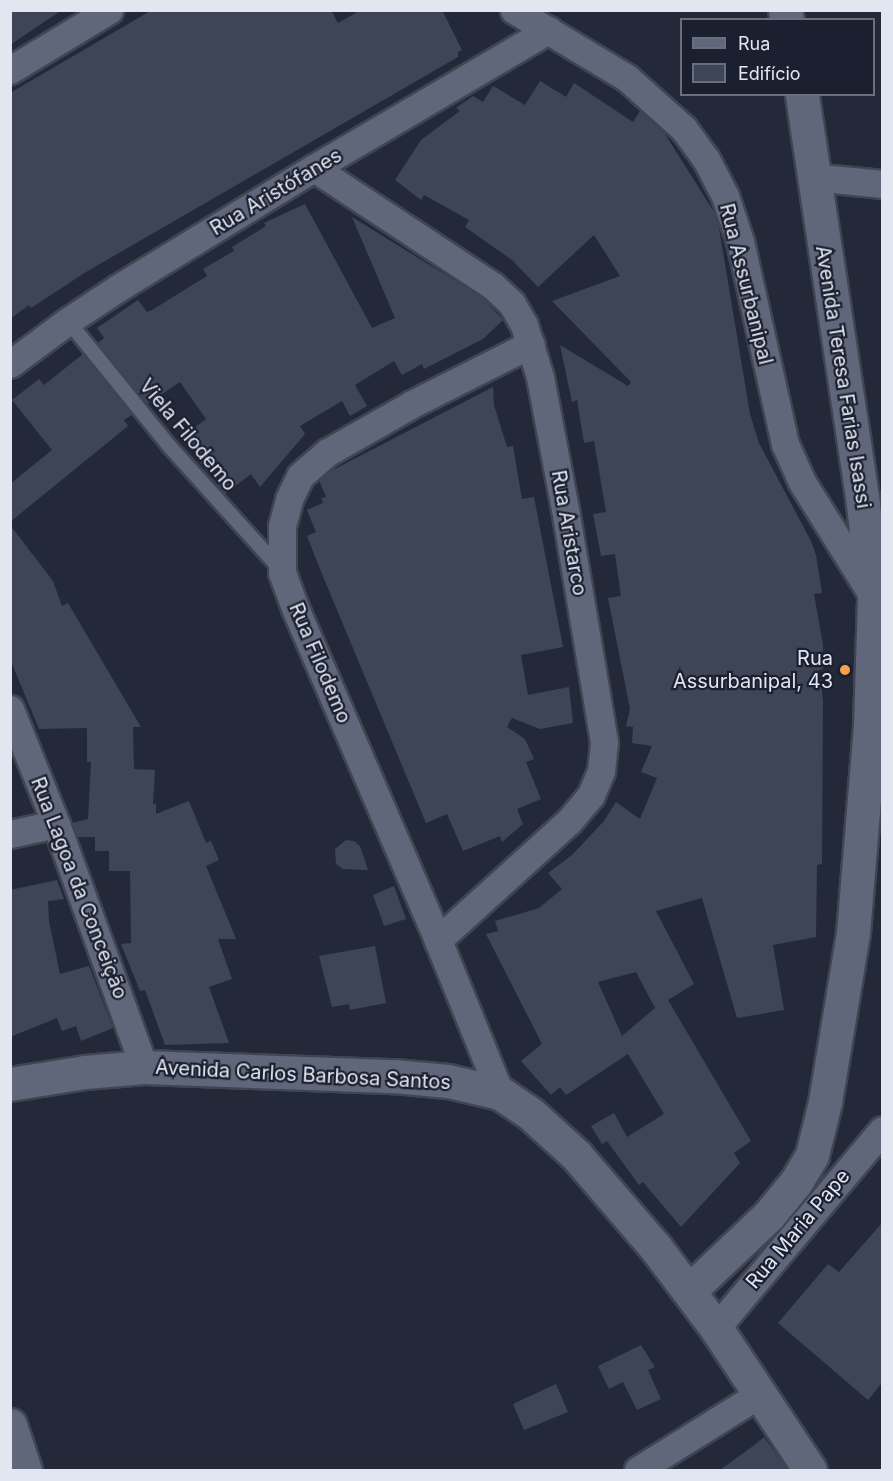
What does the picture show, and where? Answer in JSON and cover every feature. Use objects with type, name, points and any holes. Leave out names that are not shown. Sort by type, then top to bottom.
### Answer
[{"type":"street","points":[[10,70],[109,10]]},
{"type":"street","name":"Rua Assurbanipal","points":[[514,10],[627,78],[684,129],[706,159],[725,196],[740,241],[785,444],[802,482],[874,597]]},
{"type":"street","name":"Rua Aristófanes","points":[[10,364],[68,321],[314,168],[548,30]]},
{"type":"street","name":"Avenida Teresa Farias Isassi","points":[[689,1291],[769,1215],[796,1182],[812,1155],[825,1102],[854,933],[870,726],[874,597],[862,497],[812,177],[802,96]]},
{"type":"street","name":"Rua Aristarco","points":[[314,168],[493,286],[512,304],[531,344],[540,377],[580,595],[604,743],[602,771],[591,795],[568,822],[438,940]]},
{"type":"street","points":[[812,177],[882,184]]},
{"type":"street","name":"Rua Filodemo","points":[[500,1093],[438,940],[282,572],[282,526],[289,499],[300,476],[328,452],[359,433],[531,344]]},
{"type":"street","name":"Rua Lagoa da Conceição","points":[[10,709],[56,824],[144,1067]]},
{"type":"street","points":[[10,834],[56,824]]},
{"type":"street","name":"Avenida Carlos Barbosa Santos","points":[[10,1084],[85,1072],[144,1067],[394,1076],[448,1081],[500,1093],[531,1114],[576,1155],[656,1248],[716,1328],[758,1395],[810,1470]]},
{"type":"street","name":"Rua Maria Pape","points":[[716,1328],[882,1130]]},
{"type":"street","points":[[812,1155],[854,1164]]},
{"type":"street","points":[[638,1470],[758,1395]]},
{"type":"street","points":[[10,1425],[25,1470]]},
{"type":"lane","name":"Viela Filodemo","points":[[68,321],[170,447],[282,572]]},
{"type":"building","points":[[10,10],[62,10],[10,45]]},
{"type":"building","points":[[152,10],[331,10],[338,23],[361,10],[442,10],[462,50],[458,52],[458,57],[86,272],[31,308],[29,305],[10,319],[10,93]]},
{"type":"building","points":[[540,81],[566,97],[574,83],[633,122],[640,111],[665,134],[714,212],[719,228],[750,414],[759,443],[811,541],[816,555],[822,593],[814,594],[823,645],[823,669],[819,670],[823,700],[822,864],[817,865],[816,937],[773,945],[784,1010],[737,1018],[702,898],[656,911],[694,984],[668,1000],[751,1141],[734,1153],[740,1163],[681,1227],[643,1182],[639,1185],[607,1141],[602,1144],[591,1126],[614,1113],[627,1137],[664,1114],[628,1054],[566,1095],[560,1087],[551,1095],[521,1061],[542,1044],[486,934],[498,931],[495,921],[539,908],[562,889],[548,873],[572,855],[604,821],[616,802],[640,819],[657,778],[641,772],[652,746],[632,743],[633,727],[626,726],[630,709],[608,598],[621,596],[615,554],[601,556],[593,514],[606,512],[594,441],[584,443],[577,400],[572,402],[560,345],[628,386],[631,382],[552,301],[620,276],[594,235],[538,287],[512,260],[465,227],[469,220],[424,195],[421,200],[395,180],[421,140],[460,111],[456,108],[473,96],[483,102],[493,86],[525,105]],"holes":[[[636,972],[655,1008],[622,1036],[598,982]]]},
{"type":"building","points":[[305,204],[372,328],[395,318],[352,217],[483,298],[503,320],[483,339],[424,369],[422,364],[402,375],[394,361],[355,385],[367,406],[350,416],[342,401],[300,426],[305,434],[260,487],[251,474],[225,494],[196,458],[201,454],[185,435],[206,419],[180,382],[147,404],[98,343],[104,338],[97,328],[138,300],[147,312],[152,310],[207,276],[203,269],[234,251],[232,247],[266,226],[264,223]]},
{"type":"building","points":[[83,354],[132,415],[124,420],[128,426],[10,522],[10,484],[52,450],[12,400],[39,379],[44,385]]},
{"type":"building","points":[[493,387],[494,405],[507,447],[513,446],[522,499],[534,497],[563,647],[521,655],[528,695],[569,687],[573,723],[540,729],[512,718],[507,727],[525,739],[534,759],[526,762],[541,799],[517,809],[523,824],[502,842],[500,836],[463,851],[447,814],[426,823],[307,536],[316,532],[307,510],[323,503],[321,498],[326,497],[319,480],[329,472]]},
{"type":"building","points":[[10,525],[53,581],[62,606],[68,603],[141,727],[133,727],[134,769],[155,770],[153,804],[156,804],[156,814],[189,801],[206,843],[211,841],[219,860],[206,866],[236,939],[218,939],[232,979],[209,987],[229,1043],[165,1045],[145,990],[140,991],[121,944],[131,943],[130,871],[109,871],[109,851],[95,851],[95,837],[77,837],[72,823],[88,819],[91,762],[87,762],[87,728],[39,729],[10,659]]},
{"type":"building","points":[[346,840],[354,841],[360,846],[368,870],[343,869],[336,864],[335,849]]},
{"type":"building","points":[[57,880],[64,899],[48,901],[49,921],[60,974],[89,966],[113,1028],[81,1041],[76,1026],[62,1031],[57,1018],[10,1037],[10,890]]},
{"type":"building","points":[[394,886],[406,919],[384,926],[373,895]]},
{"type":"building","points":[[375,946],[386,1003],[350,1010],[349,1004],[332,1007],[319,956]]},
{"type":"building","points":[[882,1223],[882,1383],[868,1400],[778,1323],[828,1264],[839,1272]]},
{"type":"building","points":[[641,1345],[655,1367],[648,1370],[661,1399],[637,1410],[623,1382],[609,1389],[598,1366]]},
{"type":"building","points":[[556,1384],[568,1412],[524,1430],[513,1404]]},
{"type":"building","points":[[764,1437],[788,1470],[720,1470],[753,1446]]},
{"type":"place","name":"Rua Assurbanipal, 43","points":[[845,670]]}]
